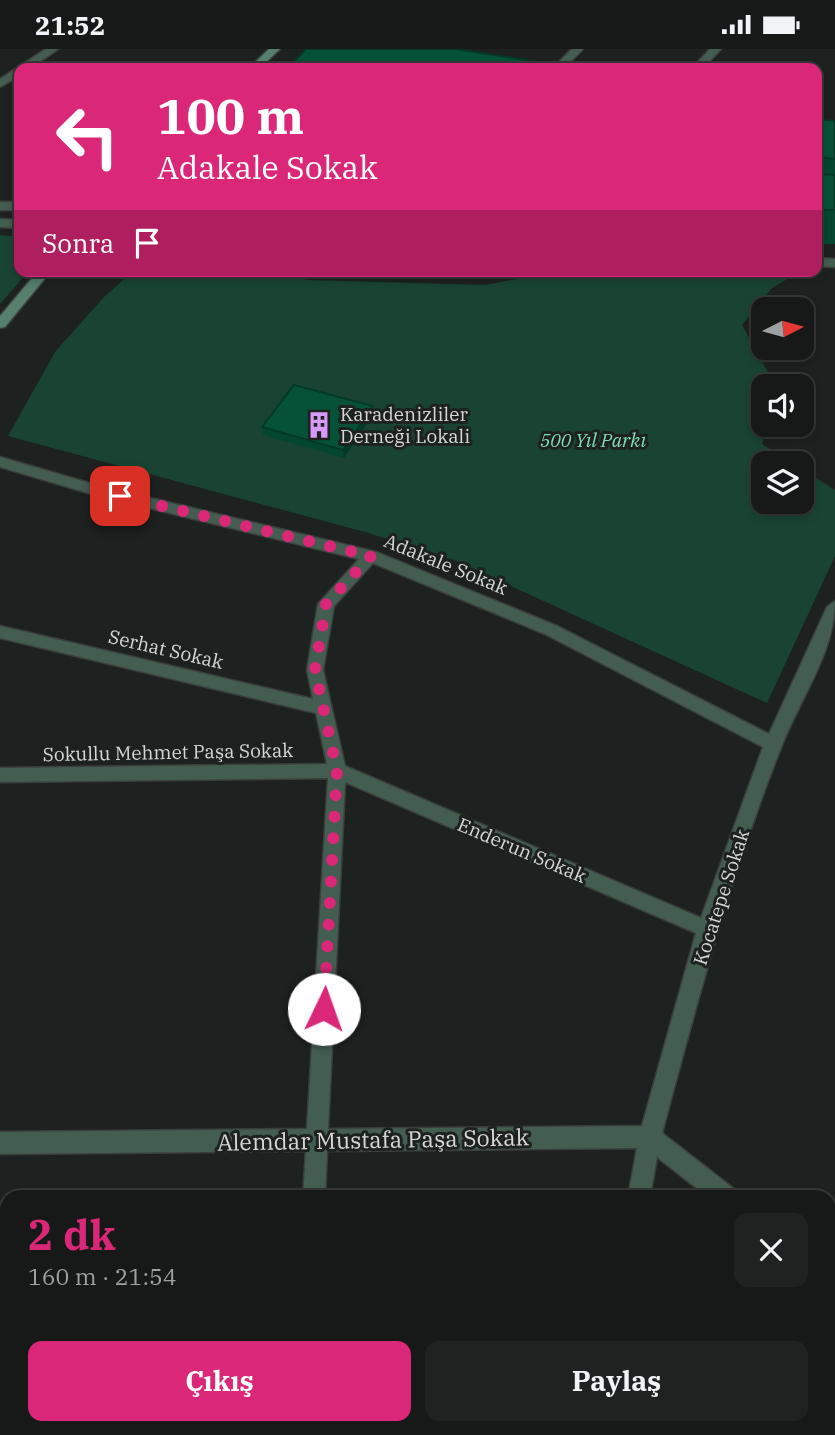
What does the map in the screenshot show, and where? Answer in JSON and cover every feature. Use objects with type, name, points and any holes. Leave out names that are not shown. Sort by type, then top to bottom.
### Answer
[{"type":"street","points":[[32,63],[53,49]]},
{"type":"street","points":[[260,63],[275,49]]},
{"type":"street","points":[[563,63],[578,49]]},
{"type":"street","points":[[702,63],[716,49]]},
{"type":"street","points":[[0,324],[40,277]]},
{"type":"street","name":"Adakale Sokak","points":[[0,462],[95,490],[371,556],[551,631],[773,744]]},
{"type":"street","points":[[314,1190],[337,771],[315,670],[326,604],[371,556]]},
{"type":"street","name":"Kocatepe Sokak","points":[[640,1190],[650,1137],[707,929],[773,744],[835,607]]},
{"type":"street","name":"Serhat Sokak","points":[[0,632],[323,708]]},
{"type":"street","name":"Sokullu Mehmet Paşa Sokak","points":[[0,775],[337,771]]},
{"type":"street","name":"Enderun Sokak","points":[[337,771],[707,929]]},
{"type":"street","points":[[650,1137],[717,1190]]},
{"type":"street","name":"Alemdar Mustafa Paşa Sokak","points":[[0,1143],[650,1137]]},
{"type":"green space","points":[[0,235],[14,236],[14,277],[24,277],[0,304]]},
{"type":"green space","name":"500 Yıl Parkı","points":[[126,277],[293,277],[308,280],[485,285],[527,277],[791,277],[772,288],[765,297],[751,297],[751,314],[742,325],[751,341],[751,361],[762,361],[769,374],[751,374],[751,437],[764,437],[762,444],[773,451],[751,451],[751,514],[814,514],[814,477],[835,490],[835,556],[767,703],[454,560],[365,532],[8,436],[55,352],[104,297]]},
{"type":"building","points":[[306,49],[456,49],[545,63],[293,63]]},
{"type":"building","points":[[822,120],[835,121],[835,159],[822,158]]},
{"type":"building","points":[[822,174],[835,175],[835,210],[822,210]]},
{"type":"building","name":"Karadenizliler Derneği Lokali","points":[[294,385],[373,406],[343,450],[262,427]]},
{"type":"place","name":"Karadenizliler Derneği Lokali","points":[[319,425]]},
{"type":"route","points":[[120,496],[371,556],[326,604],[315,670],[337,771],[324,1009]]}]
